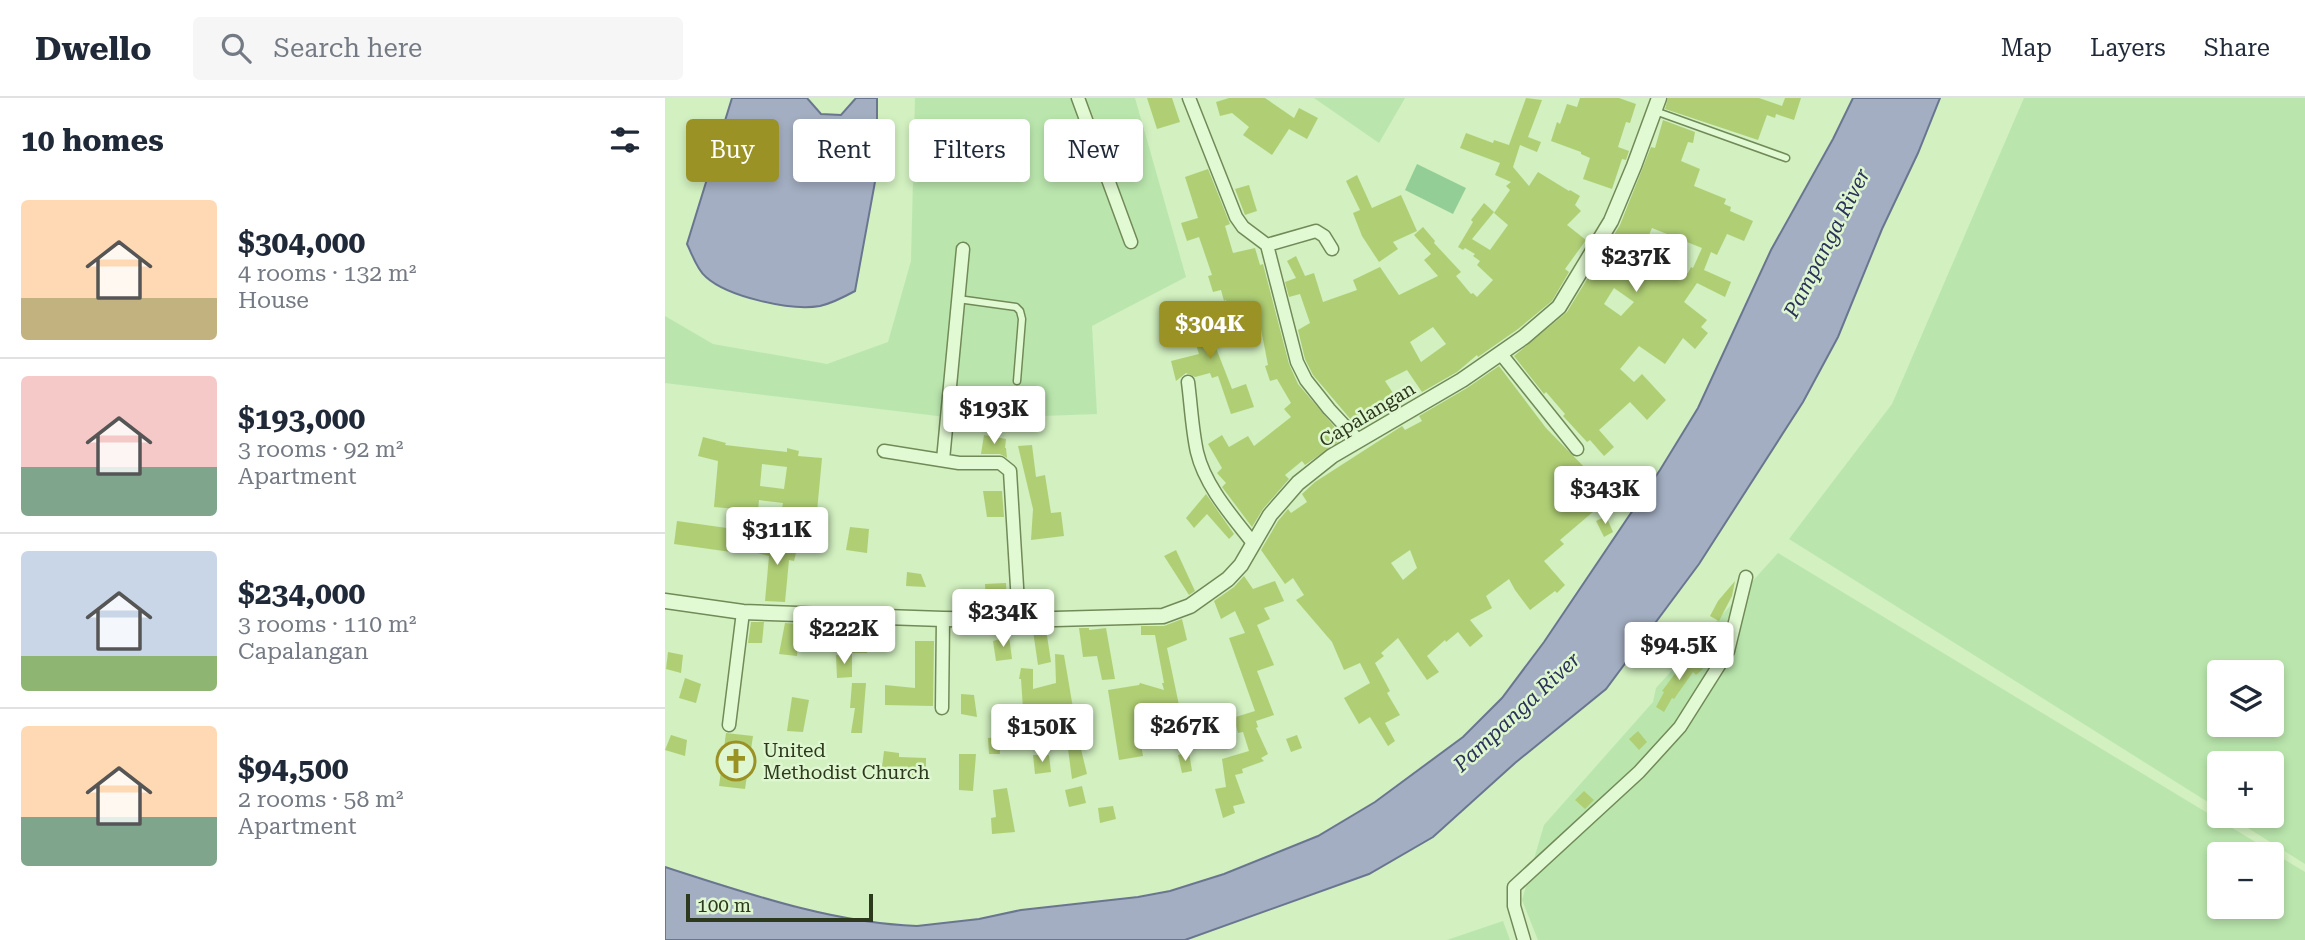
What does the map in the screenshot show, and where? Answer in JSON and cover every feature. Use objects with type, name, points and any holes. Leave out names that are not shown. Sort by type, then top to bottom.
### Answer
[{"type":"street","points":[[1078,98],[1131,242]]},
{"type":"street","points":[[1189,98],[1236,217],[1243,227],[1268,245],[1297,362],[1306,380],[1322,401],[1358,440]]},
{"type":"street","name":"Capalangan","points":[[665,601],[743,612],[943,620],[1163,616],[1190,606],[1228,579],[1241,565],[1270,515],[1298,484],[1332,456],[1462,380],[1501,354],[1559,307],[1611,221],[1657,104]]},
{"type":"street","points":[[1268,245],[1316,231],[1324,236],[1332,249]]},
{"type":"street","points":[[943,460],[963,249]]},
{"type":"street","points":[[1501,354],[1577,449]]},
{"type":"street","points":[[1188,382],[1197,452],[1206,477],[1254,543]]},
{"type":"street","points":[[884,451],[959,463],[1000,463],[1010,471],[1019,620]]},
{"type":"street","points":[[1524,940],[1514,906],[1514,887],[1639,772],[1680,727],[1728,651],[1746,577]]},
{"type":"street","points":[[729,725],[743,612]]},
{"type":"street","points":[[942,708],[943,620]]},
{"type":"lane","points":[[1657,104],[1786,158]]},
{"type":"lane","points":[[958,299],[1016,307],[1020,311],[1022,319],[1017,381]]},
{"type":"green space","points":[[915,98],[1135,98],[1141,119],[1044,119],[1044,182],[1143,182],[1143,126],[1186,277],[1092,326],[1097,414],[962,419],[665,383],[665,316],[713,344],[827,364],[888,342],[911,261],[913,182],[1030,182],[1030,119],[914,119]]},
{"type":"green space","points":[[1314,98],[1405,98],[1379,143]]},
{"type":"green space","points":[[2024,98],[2305,98],[2305,864],[2284,851],[2284,842],[2270,842],[2248,828],[2284,828],[2284,751],[2207,751],[2207,801],[1789,539],[1892,404]]},
{"type":"green space","points":[[1417,164],[1466,188],[1453,214],[1405,190]]},
{"type":"green space","points":[[1778,553],[2207,813],[2207,828],[2232,828],[2255,842],[2207,842],[2207,919],[2284,919],[2284,859],[2305,872],[2305,940],[1538,940],[1522,900],[1544,825],[1653,702],[1656,688]]},
{"type":"green space","points":[[1503,921],[1510,940],[1447,940]]},
{"type":"water","points":[[732,98],[807,98],[821,114],[841,115],[856,98],[877,98],[877,119],[793,119],[793,182],[875,182],[855,291],[820,306],[777,304],[729,291],[706,277],[700,270],[687,244],[706,182],[779,182],[779,119],[726,119]]},
{"type":"water","name":"Pampanga River","points":[[1853,98],[1940,98],[1838,337],[1803,402],[1699,564],[1606,689],[1515,763],[1433,837],[1369,874],[1185,940],[665,940],[665,867],[821,913],[885,924],[917,926],[1170,891],[1224,874],[1318,836],[1375,802],[1463,737],[1502,698],[1544,642],[1660,470],[1698,408],[1771,250]]},
{"type":"building","points":[[1147,98],[1172,98],[1180,122],[1157,129]]},
{"type":"building","points":[[1229,98],[1265,98],[1294,118],[1299,108],[1318,118],[1307,139],[1289,129],[1272,155],[1243,135],[1249,127],[1232,113],[1220,116],[1216,102]]},
{"type":"building","points":[[1526,98],[1542,100],[1528,137],[1541,142],[1537,152],[1520,145],[1513,167],[1529,186],[1538,172],[1580,196],[1575,205],[1581,211],[1567,225],[1586,240],[1565,269],[1569,272],[1552,301],[1457,372],[1422,392],[1407,370],[1385,381],[1401,405],[1367,424],[1362,416],[1352,421],[1313,375],[1305,359],[1298,330],[1310,323],[1300,294],[1289,297],[1285,282],[1296,278],[1287,261],[1296,256],[1305,276],[1314,273],[1323,302],[1357,290],[1353,280],[1380,267],[1399,295],[1438,276],[1424,260],[1431,254],[1414,235],[1423,227],[1461,272],[1456,276],[1471,294],[1477,297],[1493,280],[1477,265],[1480,261],[1473,256],[1475,254],[1458,247],[1473,222],[1471,220],[1484,203],[1494,212],[1472,239],[1490,250],[1508,225],[1494,213],[1510,190],[1506,186],[1511,182],[1495,175],[1500,163],[1460,148],[1466,133],[1493,143],[1494,140],[1509,145]],"holes":[[[1433,327],[1446,344],[1421,362],[1410,342]]]},
{"type":"building","points":[[1580,98],[1619,98],[1636,104],[1630,123],[1626,122],[1618,147],[1629,151],[1626,160],[1622,159],[1612,189],[1583,179],[1590,158],[1551,141],[1567,104],[1577,107]]},
{"type":"building","points":[[1668,98],[1759,98],[1782,106],[1785,98],[1801,98],[1794,120],[1776,114],[1775,118],[1767,115],[1758,140],[1665,109]]},
{"type":"building","points":[[1663,120],[1695,132],[1693,143],[1688,142],[1681,161],[1700,169],[1694,186],[1726,199],[1724,204],[1731,207],[1730,211],[1753,221],[1744,241],[1727,234],[1717,255],[1711,252],[1704,270],[1731,282],[1725,297],[1697,283],[1684,302],[1707,320],[1701,327],[1708,333],[1695,349],[1683,338],[1665,364],[1639,346],[1620,369],[1634,382],[1642,374],[1666,400],[1647,420],[1630,402],[1599,430],[1614,447],[1604,456],[1563,416],[1565,414],[1546,392],[1544,394],[1514,356],[1567,312],[1620,225],[1651,147],[1655,148]],"holes":[[[1652,228],[1702,248],[1688,273],[1667,264],[1643,248]],[[1614,288],[1634,302],[1621,316],[1604,304]]]},
{"type":"building","points":[[1208,169],[1230,224],[1225,226],[1233,253],[1255,248],[1260,265],[1263,264],[1289,364],[1298,384],[1344,438],[1305,465],[1302,461],[1285,475],[1289,479],[1263,509],[1252,527],[1222,487],[1226,483],[1217,473],[1222,468],[1208,444],[1222,435],[1229,447],[1248,436],[1254,446],[1291,417],[1284,409],[1291,403],[1277,379],[1270,381],[1265,366],[1268,365],[1260,324],[1235,331],[1221,290],[1213,292],[1208,276],[1212,275],[1199,237],[1187,241],[1181,223],[1198,218],[1185,177]]},
{"type":"building","points":[[1357,175],[1372,208],[1401,195],[1417,231],[1393,242],[1398,249],[1379,262],[1362,236],[1353,213],[1360,210],[1346,181]]},
{"type":"building","points":[[1249,185],[1257,211],[1245,215],[1235,189]]},
{"type":"building","points":[[1205,304],[1216,348],[1232,389],[1246,384],[1254,407],[1231,414],[1218,376],[1212,378],[1210,373],[1195,377],[1186,373],[1176,381],[1171,361],[1199,354],[1185,310]]},
{"type":"building","points":[[1499,366],[1546,428],[1589,472],[1605,493],[1589,505],[1594,511],[1560,540],[1564,544],[1544,561],[1565,585],[1557,593],[1555,591],[1530,610],[1509,579],[1486,596],[1492,608],[1470,620],[1483,636],[1470,647],[1458,632],[1446,642],[1445,640],[1427,656],[1439,672],[1427,680],[1398,638],[1381,653],[1384,656],[1375,663],[1390,691],[1387,693],[1400,715],[1385,723],[1395,741],[1388,746],[1370,717],[1359,724],[1344,698],[1370,683],[1360,663],[1344,670],[1332,642],[1296,600],[1304,595],[1293,578],[1285,584],[1261,550],[1288,509],[1291,513],[1307,502],[1302,494],[1315,482],[1402,426],[1405,430],[1422,421],[1419,416]],"holes":[[[1410,550],[1417,568],[1403,580],[1391,563]]]},
{"type":"building","points":[[984,435],[1006,439],[1007,458],[1000,454],[981,454]]},
{"type":"building","points":[[703,437],[726,443],[725,445],[787,452],[787,448],[799,451],[798,456],[822,458],[814,544],[792,541],[795,515],[781,513],[783,503],[759,500],[758,511],[714,507],[718,461],[698,456]],"holes":[[[762,464],[787,467],[784,489],[760,486]]]},
{"type":"building","points":[[1032,445],[1036,477],[1045,475],[1051,513],[1061,512],[1064,536],[1031,540],[1033,509],[1018,446]]},
{"type":"building","points":[[983,491],[1002,491],[1004,517],[987,517]]},
{"type":"building","points":[[1206,494],[1234,534],[1229,539],[1207,514],[1194,528],[1186,518]]},
{"type":"building","points":[[1606,516],[1613,532],[1604,537],[1596,521]]},
{"type":"building","points":[[677,521],[734,529],[731,552],[674,544]]},
{"type":"building","points":[[850,527],[869,529],[867,553],[846,550]]},
{"type":"building","points":[[760,538],[798,545],[794,561],[789,560],[785,602],[765,601],[769,556],[757,553]]},
{"type":"building","points":[[1176,550],[1195,591],[1189,595],[1164,556]]},
{"type":"building","points":[[907,572],[921,574],[926,587],[906,586]]},
{"type":"building","points":[[1244,576],[1253,589],[1275,581],[1284,601],[1264,608],[1270,619],[1257,625],[1274,665],[1257,671],[1274,715],[1256,721],[1256,728],[1268,754],[1261,758],[1264,761],[1242,769],[1243,773],[1235,775],[1245,803],[1233,806],[1235,813],[1223,818],[1215,789],[1226,787],[1222,759],[1249,751],[1243,732],[1238,733],[1236,726],[1214,730],[1209,708],[1225,704],[1229,719],[1255,711],[1229,638],[1245,633],[1235,611],[1221,619],[1214,601]]},
{"type":"building","points":[[1735,581],[1732,596],[1719,621],[1710,616],[1718,601]]},
{"type":"building","points":[[1006,583],[1007,605],[986,606],[985,584]]},
{"type":"building","points":[[1182,619],[1187,640],[1167,648],[1184,729],[1160,733],[1161,737],[1141,744],[1143,756],[1119,760],[1108,690],[1140,683],[1164,690],[1155,635],[1141,635],[1141,626],[1164,626]]},
{"type":"building","points":[[751,622],[764,622],[762,643],[748,643]]},
{"type":"building","points":[[785,623],[800,624],[797,656],[779,654]]},
{"type":"building","points":[[844,625],[867,626],[867,653],[844,653]]},
{"type":"building","points":[[1079,628],[1106,628],[1115,679],[1102,680],[1097,656],[1083,657]]},
{"type":"building","points":[[1046,629],[1051,662],[1038,665],[1033,631]]},
{"type":"building","points":[[1009,636],[1012,659],[996,661],[993,641]]},
{"type":"building","points":[[915,641],[934,641],[933,706],[885,705],[885,685],[915,688]]},
{"type":"building","points":[[668,652],[683,655],[681,673],[666,669]]},
{"type":"building","points":[[852,654],[852,677],[837,678],[836,655]]},
{"type":"building","points":[[1055,654],[1064,655],[1074,714],[1060,716],[1065,745],[1051,747],[1049,733],[1053,732],[1049,731],[1046,725],[1044,705],[1023,709],[1019,679],[1021,668],[1033,669],[1033,689],[1056,683]]},
{"type":"building","points":[[1691,655],[1703,669],[1696,675],[1693,672],[1664,712],[1656,707],[1664,692],[1662,691],[1680,667],[1678,666]]},
{"type":"building","points":[[685,678],[701,684],[696,703],[679,698]]},
{"type":"building","points":[[852,683],[866,683],[862,733],[851,733],[855,708],[850,708]]},
{"type":"building","points":[[961,694],[974,695],[977,717],[961,714]]},
{"type":"building","points":[[792,697],[809,700],[803,732],[787,731]]},
{"type":"building","points":[[1638,731],[1647,742],[1639,750],[1629,739]]},
{"type":"building","name":"United Methodist Church","points":[[726,733],[753,736],[745,789],[719,786]]},
{"type":"building","points":[[671,735],[687,740],[685,756],[665,750]]},
{"type":"building","points":[[1297,735],[1302,748],[1291,752],[1286,739]]},
{"type":"building","points":[[999,737],[1000,754],[989,754],[988,738]]},
{"type":"building","points":[[1080,745],[1087,774],[1072,779],[1068,749]]},
{"type":"building","points":[[884,751],[899,753],[899,757],[926,758],[926,777],[881,775]]},
{"type":"building","points":[[1189,752],[1192,771],[1182,773],[1178,755]]},
{"type":"building","points":[[959,754],[976,754],[973,791],[959,790]]},
{"type":"building","points":[[1033,755],[1049,755],[1051,772],[1035,774]]},
{"type":"building","points":[[1082,786],[1086,803],[1069,807],[1065,790]]},
{"type":"building","points":[[1007,788],[1015,832],[992,834],[991,818],[996,817],[993,790]]},
{"type":"building","points":[[1584,791],[1594,800],[1585,809],[1575,800]]},
{"type":"building","points":[[1113,806],[1116,819],[1100,823],[1098,808]]},
{"type":"place","name":"United Methodist Church","points":[[736,761]]}]
